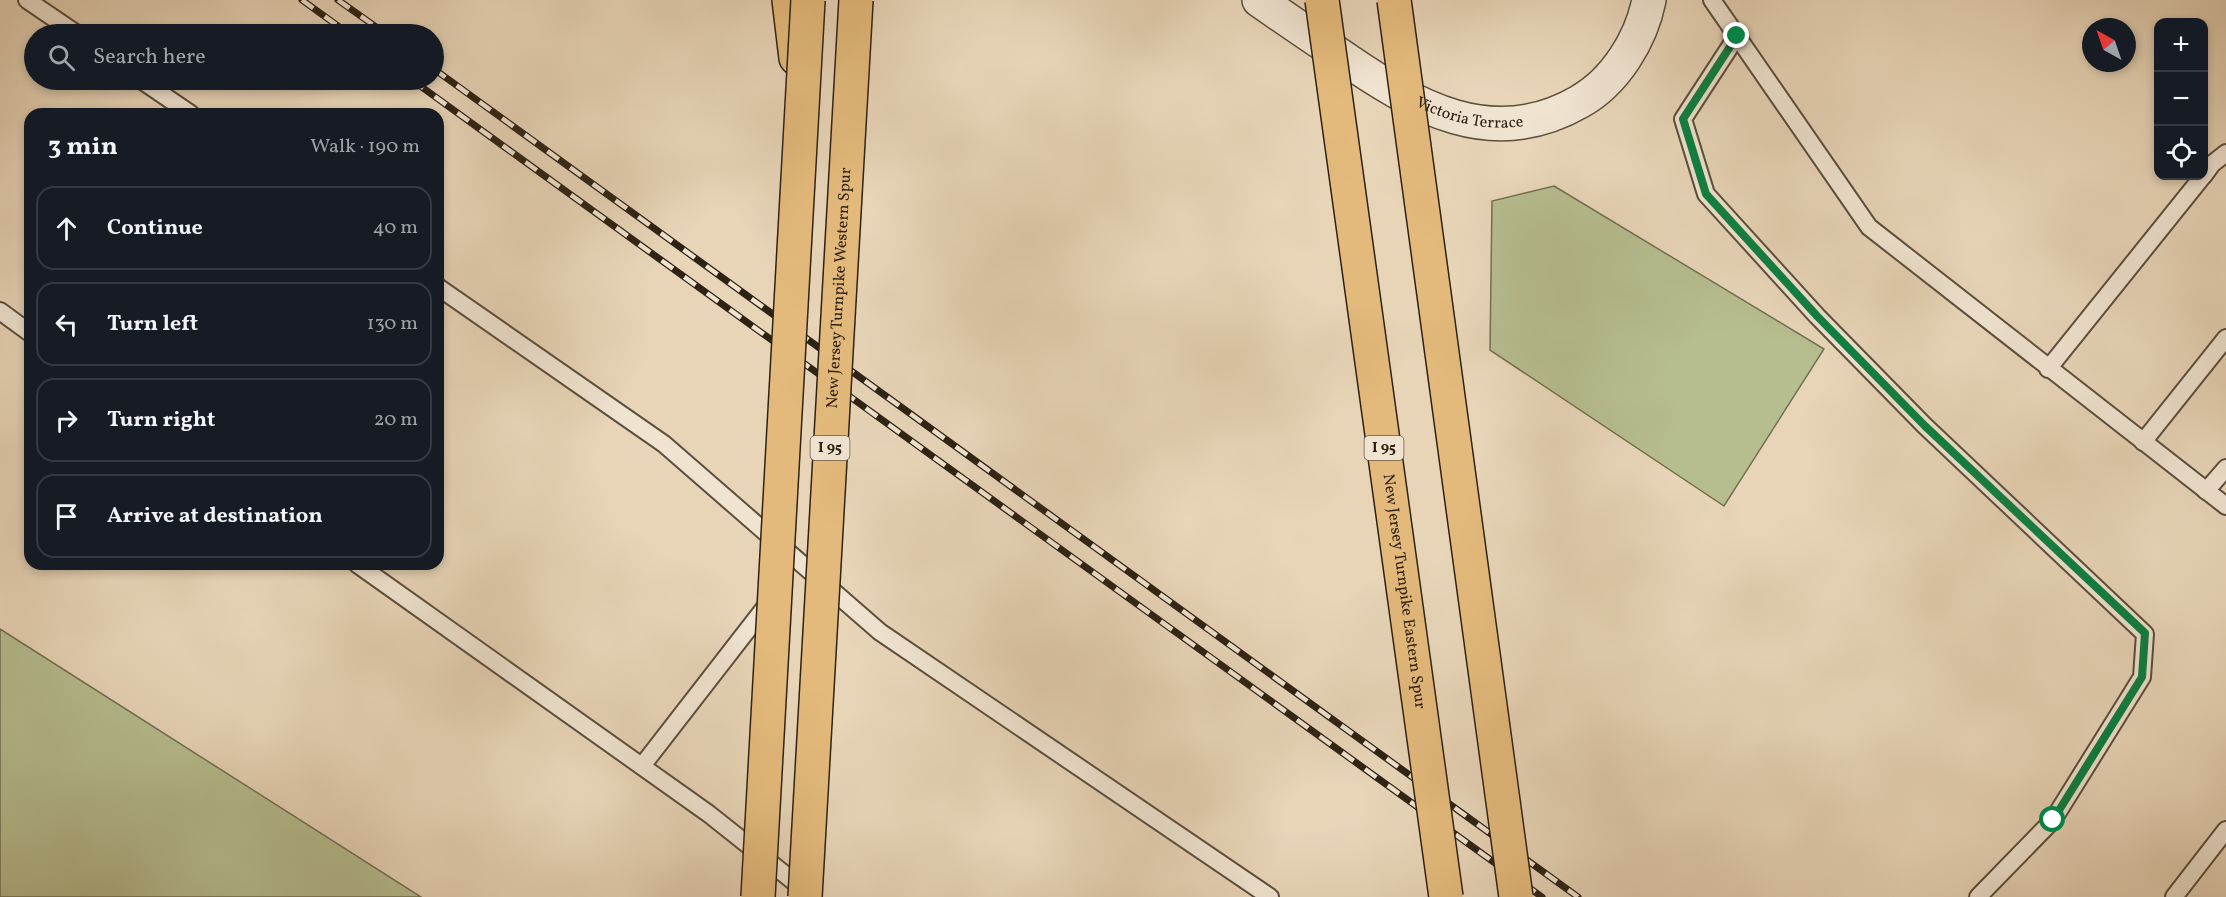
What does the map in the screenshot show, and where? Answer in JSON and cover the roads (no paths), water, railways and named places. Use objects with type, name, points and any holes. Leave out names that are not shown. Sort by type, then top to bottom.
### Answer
[{"type":"highway","points":[[789,0],[802,109]]},
{"type":"highway","points":[[758,897],[808,0]]},
{"type":"highway","name":"New Jersey Turnpike Western Spur","points":[[805,897],[856,0]]},
{"type":"highway","name":"New Jersey Turnpike Eastern Spur","points":[[1322,0],[1446,897]]},
{"type":"highway","points":[[1394,0],[1516,897]]},
{"type":"street","name":"Victoria Terrace","points":[[1259,0],[1384,86],[1436,112],[1481,124],[1511,124],[1558,114],[1595,93],[1628,56],[1649,0]]},
{"type":"lane","points":[[27,0],[62,24]]},
{"type":"lane","points":[[1712,0],[1869,227],[2226,506]]},
{"type":"lane","points":[[1737,36],[1683,119],[1706,194],[1817,316],[1917,418],[2145,633],[2142,677],[2053,820],[1978,897]]},
{"type":"lane","points":[[155,90],[181,108]]},
{"type":"lane","points":[[2208,170],[2226,153]]},
{"type":"lane","points":[[2049,369],[2199,180]]},
{"type":"lane","points":[[444,291],[664,444],[880,632],[1269,897]]},
{"type":"lane","points":[[0,311],[24,329]]},
{"type":"lane","points":[[2143,442],[2226,338]]},
{"type":"lane","points":[[2206,491],[2226,468]]},
{"type":"lane","points":[[642,766],[800,562]]},
{"type":"lane","points":[[365,570],[709,814],[813,897]]},
{"type":"lane","points":[[2174,897],[2226,830]]},
{"type":"railway","points":[[302,0],[335,24]]},
{"type":"railway","points":[[338,0],[372,24]]},
{"type":"railway","points":[[444,76],[1578,897]]},
{"type":"railway","points":[[426,90],[1542,897]]}]
